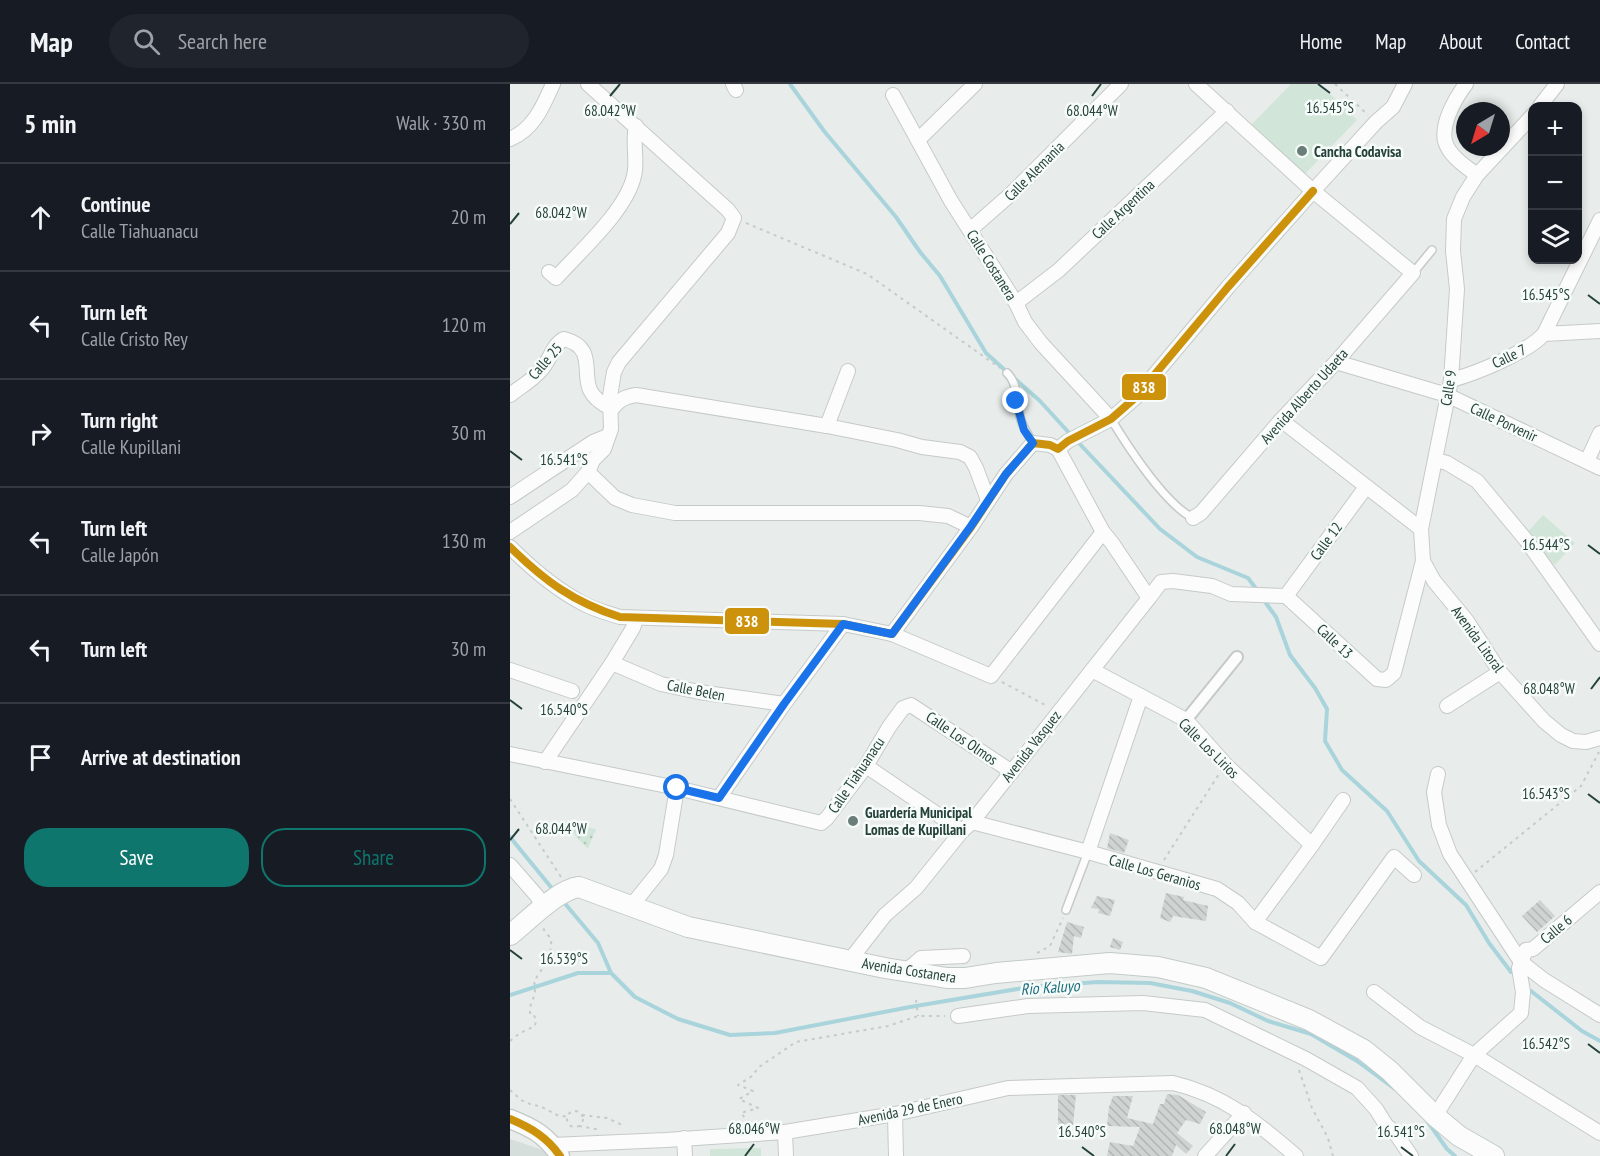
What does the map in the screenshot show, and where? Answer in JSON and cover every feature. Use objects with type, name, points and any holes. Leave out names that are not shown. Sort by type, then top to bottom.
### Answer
[{"type":"main road","name":"Avenida Costanera","points":[[554,900],[579,887],[688,927],[947,978],[1110,963],[1158,967],[1206,978],[1309,1020],[1364,1050],[1390,1071],[1435,1116],[1459,1136],[1494,1156]]},
{"type":"main road","points":[[510,935],[554,900]]},
{"type":"street","points":[[510,139],[531,125],[540,113],[553,84]]},
{"type":"street","points":[[918,141],[975,84]]},
{"type":"street","name":"Calle Alemania","points":[[970,230],[1011,194],[1121,84]]},
{"type":"street","points":[[1196,84],[1313,191],[1413,273]]},
{"type":"street","points":[[892,634],[988,500],[1033,443],[1063,445],[1108,421],[1135,398],[1228,287],[1313,191],[1376,122],[1393,107],[1405,84]]},
{"type":"street","points":[[1466,84],[1454,100],[1446,125],[1445,141],[1459,161],[1477,175]]},
{"type":"street","points":[[1543,102],[1557,84]]},
{"type":"street","points":[[510,532],[572,490],[588,472],[593,460],[604,448],[611,429],[610,396],[614,372],[619,362],[728,233],[734,218],[593,85]]},
{"type":"street","name":"Calle Costanera","points":[[893,95],[951,201],[1026,322],[1041,343],[1108,421]]},
{"type":"street","name":"Calle Argentina","points":[[1016,303],[1059,270],[1227,111]]},
{"type":"street","name":"Calle 9","points":[[1386,680],[1394,673],[1423,561],[1421,529],[1442,461],[1447,395],[1451,380],[1457,289],[1453,250],[1454,219],[1463,197],[1477,175],[1528,120]]},
{"type":"street","points":[[549,272],[556,278],[622,205],[635,175],[633,140],[636,126]]},
{"type":"street","points":[[1600,220],[1544,334],[1600,331]]},
{"type":"street","name":"Avenida Alberto Udaeta","points":[[1193,518],[1202,513],[1281,420],[1336,362],[1413,273]]},
{"type":"street","name":"Calle 7","points":[[1451,380],[1468,376],[1536,343],[1544,334]]},
{"type":"street","name":"Calle 25","points":[[510,395],[536,375],[548,361],[555,347],[564,339],[576,344],[582,351],[588,367],[590,389],[599,401],[612,409]]},
{"type":"street","name":"Calle Porvenir","points":[[1336,362],[1447,395],[1600,468]]},
{"type":"street","points":[[827,426],[848,371]]},
{"type":"street","points":[[612,409],[618,400],[625,396],[636,395],[827,426],[922,447],[960,452],[970,457],[988,500]]},
{"type":"street","points":[[1281,420],[1421,529]]},
{"type":"street","points":[[1587,461],[1600,433]]},
{"type":"street","points":[[510,497],[593,442],[608,436]]},
{"type":"street","points":[[1063,445],[1103,532],[1113,543],[1149,598]]},
{"type":"street","points":[[1442,461],[1477,482],[1484,490],[1526,540],[1600,644]]},
{"type":"street","points":[[588,472],[615,498],[632,506],[675,513],[919,513],[948,516],[971,526]]},
{"type":"street","name":"Calle 12","points":[[1286,596],[1366,487]]},
{"type":"street","points":[[510,547],[535,571],[586,605],[620,617],[843,624],[892,634],[991,676],[1103,532]]},
{"type":"street","name":"Avenida Litoral","points":[[1423,561],[1434,580],[1467,621],[1500,672],[1544,721],[1561,735],[1573,741],[1586,742],[1600,738]]},
{"type":"street","name":"Avenida Vasquez","points":[[850,960],[885,915],[916,888],[967,827],[1161,582],[1173,581],[1212,586],[1231,594],[1286,596]]},
{"type":"street","name":"Calle 13","points":[[1286,596],[1377,680],[1386,680]]},
{"type":"street","points":[[545,762],[612,663],[636,619]]},
{"type":"street","points":[[719,798],[843,624]]},
{"type":"street","points":[[1186,720],[1237,657]]},
{"type":"street","name":"Calle Belen","points":[[612,663],[661,684],[784,704]]},
{"type":"street","points":[[510,670],[572,691]]},
{"type":"street","name":"Calle Los Lirios","points":[[1092,670],[1186,720],[1226,765],[1312,845]]},
{"type":"street","points":[[1448,706],[1500,672]]},
{"type":"street","points":[[1088,852],[1141,696]]},
{"type":"street","name":"Calle Tiahuanacu","points":[[510,754],[677,788],[814,823],[822,823],[866,766],[903,708],[911,705]]},
{"type":"street","name":"Calle Los Olmos","points":[[911,705],[1012,772]]},
{"type":"street","name":"Calle Los Geranios","points":[[866,766],[967,827],[1088,852],[1217,890],[1238,903],[1255,922],[1322,958],[1394,857],[1414,875]]},
{"type":"street","points":[[1438,774],[1434,792],[1439,825],[1450,854],[1520,965],[1600,1015]]},
{"type":"street","points":[[632,905],[661,869],[666,855],[677,788]]},
{"type":"street","points":[[1255,922],[1343,800]]},
{"type":"street","points":[[510,865],[537,896],[554,900]]},
{"type":"street","name":"Calle 6","points":[[1520,965],[1526,950],[1533,949],[1600,892]]},
{"type":"street","points":[[906,971],[921,958],[963,956]]},
{"type":"street","points":[[1435,1116],[1474,1055],[1521,1013],[1520,965]]},
{"type":"street","points":[[1374,992],[1420,1027],[1474,1055],[1600,1133]]},
{"type":"street","points":[[958,1016],[1028,1006],[1143,1003],[1204,1010],[1294,1053],[1358,1088],[1411,1156]]},
{"type":"street","name":"Avenida 29 de Enero","points":[[510,1119],[533,1128],[556,1150],[684,1138],[785,1132],[895,1114],[1008,1088],[1173,1083],[1197,1088],[1244,1113],[1296,1156]]},
{"type":"street","points":[[1205,1156],[1244,1113]]},
{"type":"street","points":[[895,1114],[896,1156]]},
{"type":"street","points":[[785,1132],[786,1156]]},
{"type":"street","points":[[684,1138],[685,1156]]},
{"type":"lane","points":[[1413,273],[1432,250]]},
{"type":"lane","points":[[1007,374],[1012,378],[1021,420],[1033,443]]},
{"type":"lane","points":[[1108,421],[1174,505],[1193,518]]},
{"type":"lane","points":[[1066,910],[1088,852]]},
{"type":"path","points":[[1335,84],[1376,122]]},
{"type":"path","points":[[734,218],[867,274],[1007,374]]},
{"type":"path","points":[[991,676],[1058,711]]},
{"type":"path","points":[[1466,879],[1581,786],[1600,750]]},
{"type":"path","points":[[1156,873],[1226,765]]},
{"type":"path","points":[[510,799],[561,877],[543,926],[551,947],[534,981],[536,992],[530,1013],[533,1013],[536,1020],[535,1026],[510,1041]]},
{"type":"path","points":[[1035,954],[1050,946],[1066,910]]},
{"type":"path","points":[[916,1000],[918,1016]]},
{"type":"path","points":[[755,1135],[755,1130],[741,1113],[758,1108],[738,1099],[753,1091],[738,1085],[752,1076],[759,1067],[796,1042],[888,1026],[918,1016],[958,1016]]},
{"type":"path","points":[[1294,1053],[1302,1083],[1328,1138],[1333,1156]]},
{"type":"path","points":[[510,1090],[521,1100],[557,1115],[568,1117]]},
{"type":"path","points":[[568,1117],[573,1111],[607,1118],[620,1124],[621,1129]]},
{"type":"path","points":[[568,1117],[570,1124],[577,1127],[583,1122],[582,1114]]},
{"type":"shaded area","points":[[510,1139],[543,1150],[550,1156],[510,1156]]},
{"type":"green space","name":"Cancha Codavisa","points":[[1291,84],[1320,84],[1357,120],[1303,176],[1251,125]]},
{"type":"green space","points":[[1543,515],[1575,543],[1555,565],[1524,536]]},
{"type":"green space","points":[[561,821],[596,829],[588,849]]},
{"type":"green space","points":[[761,1148],[761,1156],[710,1156],[710,1149]]},
{"type":"building","points":[[1110,833],[1129,840],[1124,853],[1107,848]]},
{"type":"building","points":[[1166,893],[1208,906],[1206,921],[1173,916],[1170,922],[1160,918]]},
{"type":"building","points":[[1097,896],[1115,900],[1110,916],[1098,913],[1099,909],[1091,908]]},
{"type":"building","points":[[1540,900],[1555,916],[1537,932],[1522,916]]},
{"type":"building","points":[[1067,922],[1084,927],[1081,938],[1074,936],[1072,954],[1058,952]]},
{"type":"building","points":[[1113,938],[1123,942],[1120,950],[1110,947]]},
{"type":"building","points":[[1167,1094],[1178,1095],[1206,1112],[1200,1124],[1186,1120],[1177,1133],[1193,1146],[1186,1154],[1176,1145],[1172,1156],[1107,1156],[1110,1142],[1133,1146],[1140,1127],[1107,1126],[1113,1096],[1133,1096],[1127,1118],[1153,1124],[1160,1104],[1164,1104]]},
{"type":"building","points":[[1058,1095],[1076,1095],[1073,1125],[1058,1124]]},
{"type":"waterway","points":[[790,84],[824,131],[896,217],[940,276],[986,353],[1007,372]]},
{"type":"waterway","points":[[1013,377],[1040,401],[1071,435]]},
{"type":"waterway","points":[[1076,440],[1160,529],[1197,557],[1248,578],[1257,590]]},
{"type":"waterway","points":[[1263,599],[1276,617],[1290,655],[1315,688],[1327,709],[1325,741],[1342,770],[1387,811],[1419,861],[1466,905],[1489,943],[1511,972]]},
{"type":"waterway","points":[[510,837],[555,892]]},
{"type":"waterway","name":"Rio Kaluyo","points":[[562,900],[598,943],[611,973],[635,997],[678,1019],[730,1035],[775,1033],[1029,987],[1098,982],[1150,983],[1192,991],[1230,1003],[1268,1021],[1311,1034],[1357,1061],[1395,1089]]},
{"type":"waterway","points":[[510,995],[578,973],[611,973]]},
{"type":"waterway","points":[[1531,991],[1582,1031],[1600,1041]]},
{"type":"waterway","name":"Rio Kaluyo","points":[[1428,1122],[1447,1149],[1455,1156]]},
{"type":"transit line","name":"838","points":[[510,547],[560,589],[588,605],[620,617],[843,624],[892,634],[971,527],[1006,474],[1033,443],[1050,445],[1058,449],[1068,441],[1111,419],[1135,398],[1228,287],[1313,191]]},
{"type":"transit line","name":"838","points":[[510,1119],[538,1134],[550,1143],[560,1156]]},
{"type":"place","name":"Cancha Codavisa","points":[[1302,151]]},
{"type":"place","name":"Guardería Municipal Lomas de Kupillani","points":[[853,821]]},
{"type":"route","points":[[677,788],[719,798],[843,624],[892,634],[1006,474],[1033,443],[1024,430],[1016,401]]}]
